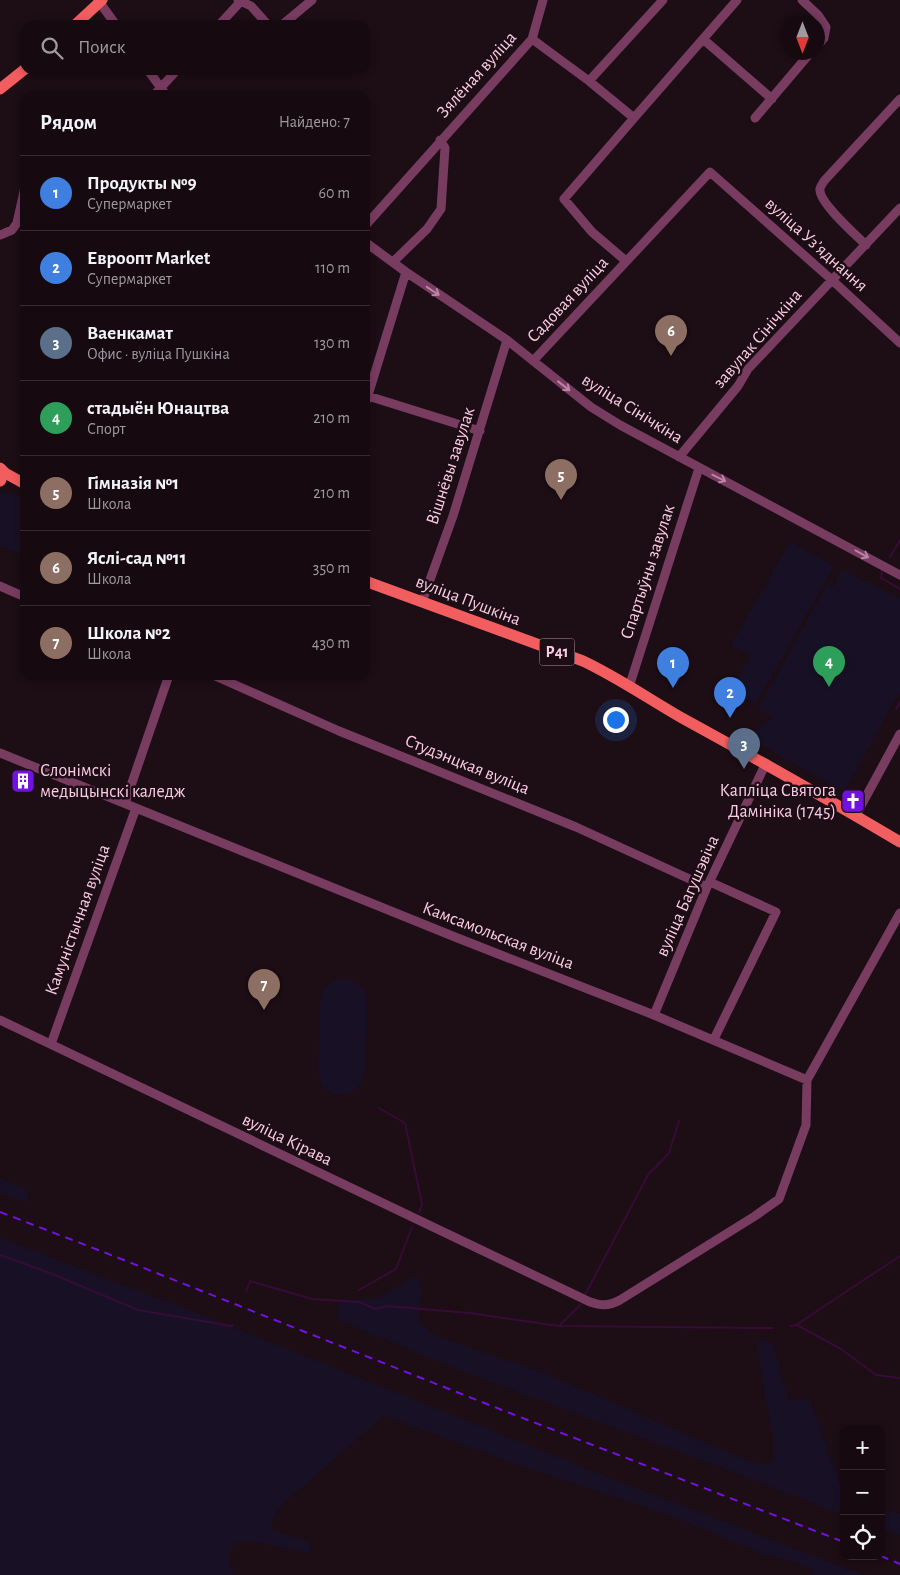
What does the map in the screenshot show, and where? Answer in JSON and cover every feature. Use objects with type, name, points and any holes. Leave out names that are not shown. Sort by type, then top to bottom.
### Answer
[{"type":"main road","points":[[80,20],[100,1]]},
{"type":"main road","points":[[0,89],[20,73]]},
{"type":"main road","points":[[1,475],[20,482]]},
{"type":"main road","name":"вуліца Пушкіна","points":[[370,583],[583,661],[766,763],[900,842]]},
{"type":"street","points":[[288,20],[312,0]]},
{"type":"street","name":"Зялёная вуліца","points":[[370,220],[532,38],[543,0]]},
{"type":"street","points":[[589,81],[663,0]]},
{"type":"street","points":[[532,38],[634,118],[737,0]]},
{"type":"street","points":[[802,0],[818,15]]},
{"type":"street","points":[[100,1],[113,20]]},
{"type":"street","points":[[223,20],[240,1],[251,6],[264,20]]},
{"type":"street","points":[[703,40],[772,99]]},
{"type":"street","points":[[756,118],[804,60]]},
{"type":"street","points":[[151,75],[158,90]]},
{"type":"street","points":[[162,90],[173,75]]},
{"type":"street","points":[[866,245],[826,204],[821,195],[820,188],[900,99]]},
{"type":"street","name":"Садовая вуліца","points":[[626,261],[592,232],[564,199],[634,118]]},
{"type":"street","name":"Зялёная вуліца","points":[[394,262],[427,230],[441,209],[445,148],[440,140]]},
{"type":"street","name":"Садовая вуліца","points":[[533,361],[710,172]]},
{"type":"street","name":"вуліца Узʼяднання","points":[[710,172],[900,343]]},
{"type":"street","name":"завулак Сінічкіна","points":[[678,457],[738,386],[748,369],[900,208]]},
{"type":"street","points":[[0,235],[12,230],[17,223],[20,210]]},
{"type":"street","name":"вуліца Сінічкіна","points":[[370,245],[507,340],[592,407],[620,425],[900,575]]},
{"type":"street","points":[[370,388],[406,272]]},
{"type":"street","name":"Вішнёвы завулак","points":[[422,602],[453,516],[507,340]]},
{"type":"street","points":[[370,402],[480,431]]},
{"type":"street","name":"Спартыўны завулак","points":[[629,687],[699,468]]},
{"type":"street","points":[[0,586],[20,595]]},
{"type":"street","points":[[125,803],[167,680]]},
{"type":"street","name":"Студэнцкая вуліца","points":[[224,680],[339,731],[576,827],[708,885],[776,912],[714,1039]]},
{"type":"street","points":[[856,815],[897,745],[900,734]]},
{"type":"street","name":"Камсамольская вуліца","points":[[0,753],[455,937],[714,1039],[807,1080]]},
{"type":"street","name":"вуліца Багушэвіча","points":[[654,1015],[708,885],[766,763]]},
{"type":"street","name":"Камуністычная вуліца","points":[[51,1044],[136,808]]},
{"type":"street","points":[[807,1080],[900,913]]},
{"type":"street","name":"вуліца Кірава","points":[[0,1020],[258,1145],[600,1306],[610,1305],[742,1224],[779,1199],[806,1125],[807,1080]]},
{"type":"shaded area","points":[[0,492],[20,496],[20,553],[0,546]]},
{"type":"shaded area","points":[[790,542],[834,566],[756,703],[731,689],[751,655],[731,645]]},
{"type":"shaded area","points":[[842,570],[900,598],[900,691],[844,792],[749,738],[749,734],[774,718],[758,709],[827,585],[833,587]]},
{"type":"shaded area","points":[[344,979],[351,980],[365,994],[367,1020],[365,1072],[357,1088],[350,1092],[335,1094],[328,1091],[322,1085],[319,1076],[320,1001],[325,989],[331,983]]},
{"type":"shaded area","points":[[0,1178],[27,1190],[28,1199],[25,1202],[0,1192]]},
{"type":"shaded area","points":[[0,1238],[212,1319],[610,1478],[863,1575],[812,1575],[813,1570],[795,1562],[761,1553],[664,1513],[519,1465],[383,1415],[278,1508],[272,1520],[272,1530],[308,1542],[312,1548],[309,1553],[250,1541],[236,1542],[229,1555],[234,1575],[0,1575]]},
{"type":"shaded area","points":[[417,1277],[421,1287],[419,1322],[436,1336],[546,1374],[761,1465],[772,1462],[775,1451],[757,1344],[762,1338],[773,1345],[788,1400],[810,1400],[840,1486],[840,1513],[462,1371],[339,1320],[337,1312],[340,1304],[349,1300],[380,1298],[411,1278]]},
{"type":"shaded area","points":[[885,1510],[900,1513],[900,1535],[885,1529]]},
{"type":"waterway","points":[[890,557],[900,540]]},
{"type":"waterway","points":[[882,571],[881,578],[900,589]]},
{"type":"waterway","points":[[896,709],[900,702]]},
{"type":"waterway","points":[[379,1108],[405,1123],[422,1204],[419,1213]]},
{"type":"waterway","points":[[585,1295],[648,1175],[669,1153],[679,1121]]},
{"type":"waterway","points":[[359,1290],[396,1269],[412,1227]]},
{"type":"waterway","points":[[0,1255],[50,1273],[138,1310],[233,1325]]},
{"type":"waterway","points":[[790,1326],[796,1325],[900,1256]]},
{"type":"waterway","points":[[246,1291],[250,1281],[312,1299],[359,1302],[375,1309],[387,1306],[469,1313],[559,1326],[773,1328]]},
{"type":"waterway","points":[[559,1326],[580,1305]]},
{"type":"waterway","points":[[797,1325],[841,1349],[876,1375],[900,1378]]},
{"type":"railway","points":[[0,1212],[502,1410],[840,1540]]},
{"type":"railway","points":[[885,1558],[900,1564]]},
{"type":"place","name":"Яслі-сад №11","points":[[671,356]]},
{"type":"place","name":"Гімназія №1","points":[[561,500]]},
{"type":"place","name":"стадыён Юнацтва","points":[[829,687]]},
{"type":"place","name":"Продукты №9","points":[[673,688]]},
{"type":"place","name":"Евроопт Market","points":[[730,718]]},
{"type":"place","name":"Ваенкамат","points":[[744,769]]},
{"type":"place","name":"Слонімскі медыцынскі каледж","points":[[23,781]]},
{"type":"place","name":"Капліца Святога Дамініка (1745)","points":[[853,801]]},
{"type":"place","name":"Школа №2","points":[[264,1010]]}]
